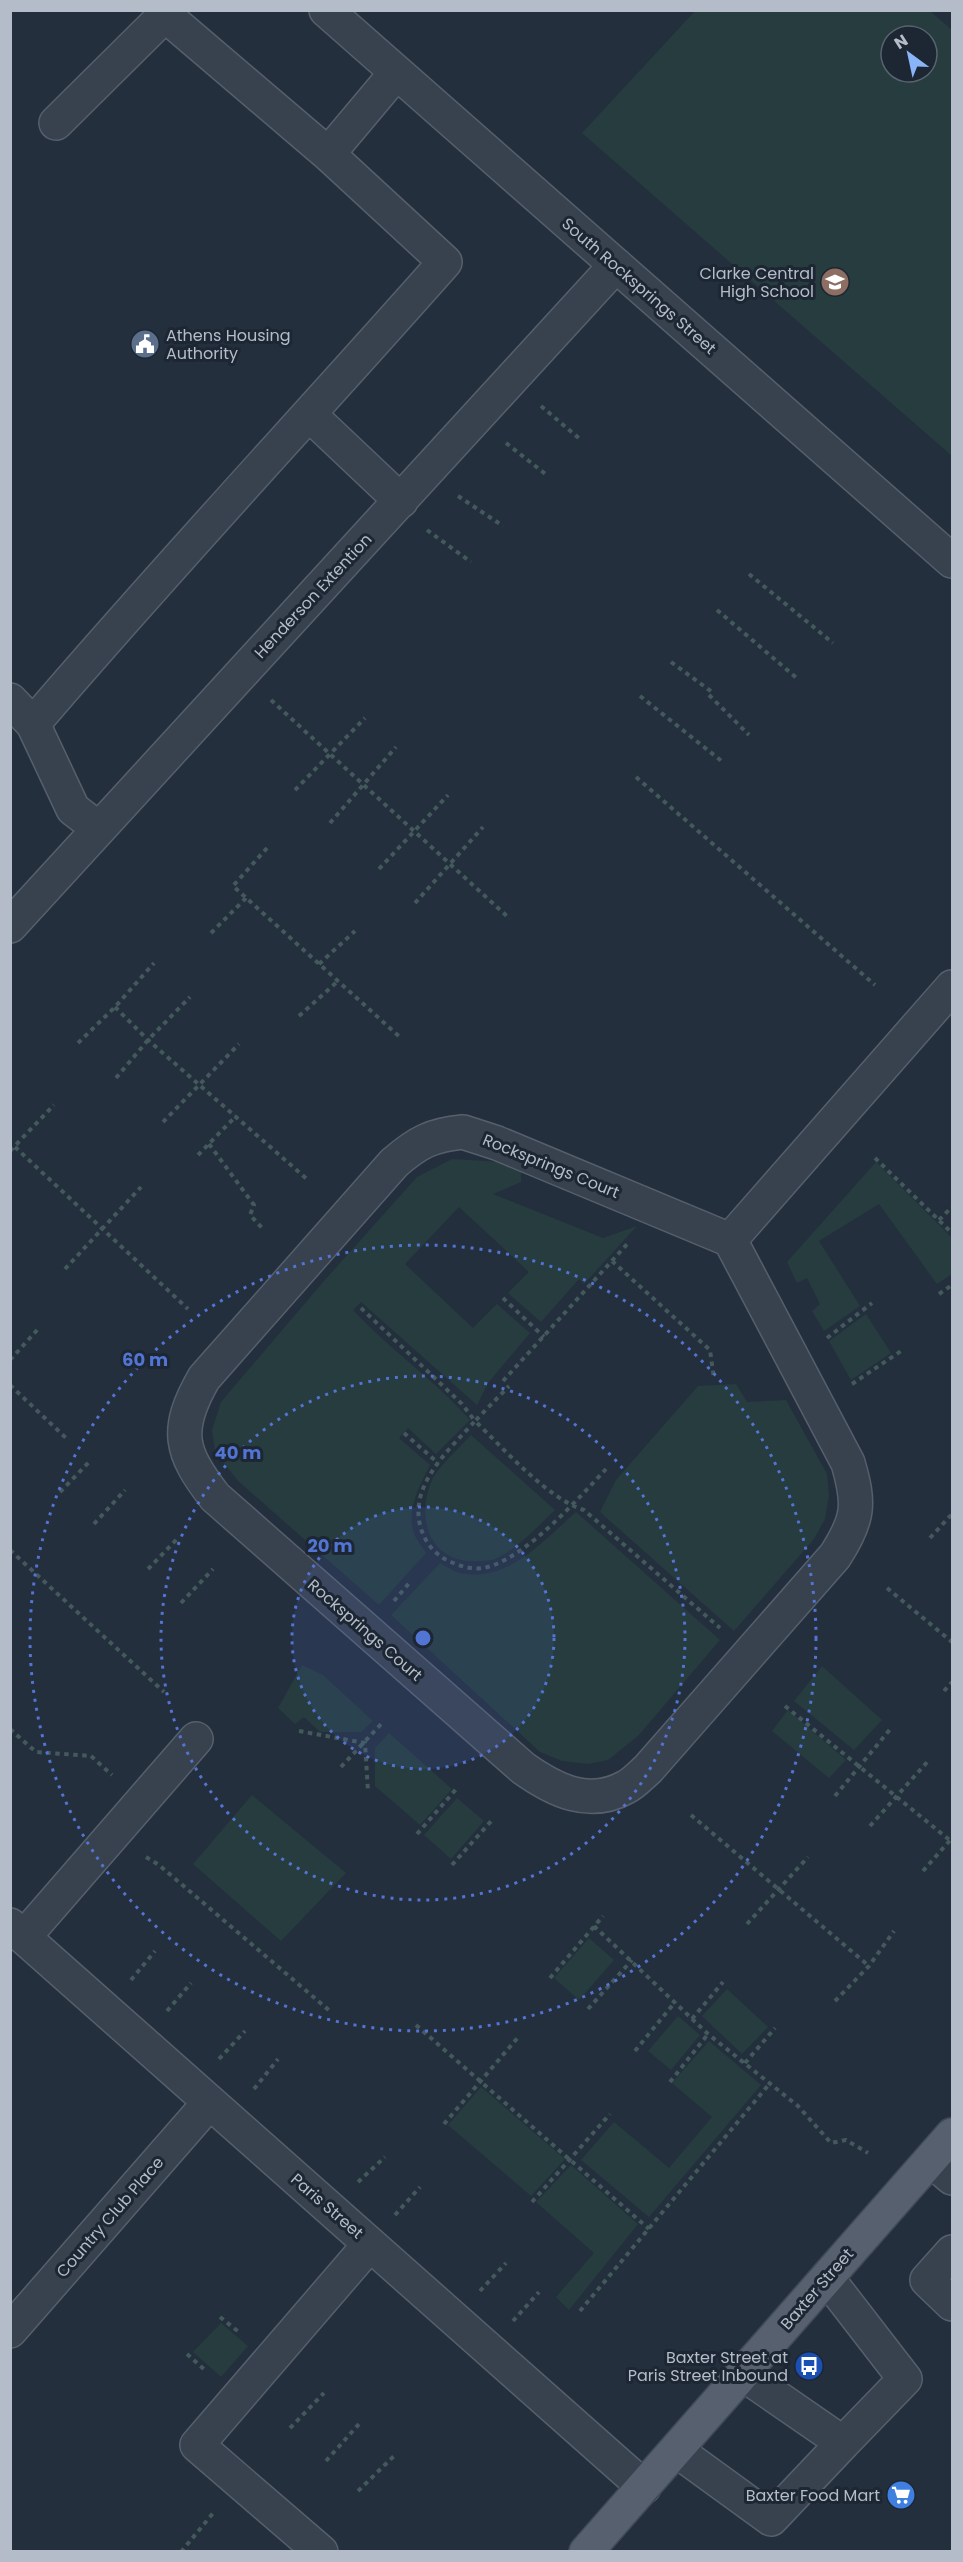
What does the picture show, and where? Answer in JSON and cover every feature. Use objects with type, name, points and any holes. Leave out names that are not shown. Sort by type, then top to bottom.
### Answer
[{"type":"main road","name":"Baxter Street","points":[[586,2552],[827,2278],[942,2169],[952,2135]]},
{"type":"street","name":"South Rocksprings Street","points":[[326,10],[952,561]]},
{"type":"street","points":[[33,724],[108,636],[310,415],[445,262],[328,154],[165,15],[56,123]]},
{"type":"street","points":[[328,154],[396,73]]},
{"type":"street","name":"Henderson Extention","points":[[10,926],[616,266]]},
{"type":"street","points":[[310,415],[401,501]]},
{"type":"street","points":[[10,700],[33,724],[74,809],[99,829]]},
{"type":"street","points":[[730,1240],[952,987]]},
{"type":"street","name":"Rocksprings Court","points":[[463,1132],[497,1143],[730,1240],[848,1463],[855,1486],[856,1509],[851,1532],[835,1556],[648,1769],[627,1787],[602,1797],[576,1797],[549,1786],[523,1768],[215,1497],[196,1472],[186,1448],[188,1405],[204,1378],[394,1163],[415,1145],[439,1134],[463,1132]]},
{"type":"street","points":[[17,1931],[141,1802],[196,1739]]},
{"type":"street","name":"Paris Street","points":[[17,1931],[644,2487]]},
{"type":"street","name":"Country Club Place","points":[[10,2331],[209,2103]]},
{"type":"street","points":[[321,2552],[197,2445],[370,2244]]},
{"type":"street","points":[[952,2252],[927,2280],[952,2304]]},
{"type":"street","points":[[676,2450],[771,2518],[905,2379],[827,2278]]},
{"type":"street","points":[[743,2374],[843,2443]]},
{"type":"path","points":[[538,404],[581,440]]},
{"type":"path","points":[[503,441],[548,476]]},
{"type":"path","points":[[454,494],[503,526]]},
{"type":"path","points":[[424,527],[471,562]]},
{"type":"path","points":[[748,574],[833,643]]},
{"type":"path","points":[[717,610],[799,680]]},
{"type":"path","points":[[671,662],[711,693],[749,735]]},
{"type":"path","points":[[640,696],[724,763]]},
{"type":"path","points":[[267,697],[510,919]]},
{"type":"path","points":[[295,790],[365,718]]},
{"type":"path","points":[[330,823],[396,747]]},
{"type":"path","points":[[636,777],[875,985]]},
{"type":"path","points":[[379,869],[416,833],[448,795]]},
{"type":"path","points":[[415,903],[483,827]]},
{"type":"path","points":[[267,848],[233,886],[402,1040]]},
{"type":"path","points":[[211,933],[246,898]]},
{"type":"path","points":[[319,964],[355,931]]},
{"type":"path","points":[[78,1043],[115,1007],[154,963]]},
{"type":"path","points":[[299,1016],[338,981]]},
{"type":"path","points":[[116,1078],[148,1040],[190,998]]},
{"type":"path","points":[[115,1007],[148,1040],[308,1180]]},
{"type":"path","points":[[163,1122],[239,1044]]},
{"type":"path","points":[[10,1151],[54,1105]]},
{"type":"path","points":[[198,1155],[236,1116]]},
{"type":"path","points":[[209,1144],[254,1205],[250,1215],[263,1229]]},
{"type":"path","points":[[15,1147],[188,1309]]},
{"type":"path","points":[[875,1158],[952,1233]]},
{"type":"path","points":[[65,1269],[141,1186]]},
{"type":"path","points":[[939,1220],[952,1207]]},
{"type":"path","points":[[503,1381],[658,1210]]},
{"type":"path","points":[[612,1262],[710,1350],[714,1379]]},
{"type":"path","points":[[939,1294],[952,1285]]},
{"type":"path","points":[[503,1298],[544,1337]]},
{"type":"path","points":[[824,1340],[872,1303]]},
{"type":"path","points":[[361,1308],[462,1404],[520,1465],[570,1505],[584,1510],[749,1655]]},
{"type":"path","points":[[10,1360],[39,1328]]},
{"type":"path","points":[[849,1386],[904,1349]]},
{"type":"path","points":[[10,1385],[66,1438]]},
{"type":"path","points":[[509,1386],[438,1463],[422,1491],[418,1523],[424,1538],[436,1553],[465,1567],[488,1568],[510,1557],[542,1532],[606,1469]]},
{"type":"path","points":[[404,1432],[438,1463]]},
{"type":"path","points":[[60,1492],[91,1460]]},
{"type":"path","points":[[94,1524],[125,1490]]},
{"type":"path","points":[[930,1538],[952,1514]]},
{"type":"path","points":[[148,1569],[178,1538]]},
{"type":"path","points":[[10,1550],[164,1692]]},
{"type":"path","points":[[181,1603],[213,1569]]},
{"type":"path","points":[[387,1609],[411,1581]]},
{"type":"path","points":[[887,1588],[952,1642]]},
{"type":"path","points":[[944,1691],[952,1682]]},
{"type":"path","points":[[785,1706],[952,1840],[923,1871]]},
{"type":"path","points":[[341,1767],[383,1722]]},
{"type":"path","points":[[835,1796],[892,1727]]},
{"type":"path","points":[[10,1729],[36,1752],[91,1756],[141,1802]]},
{"type":"path","points":[[299,1731],[365,1743]]},
{"type":"path","points":[[365,1743],[368,1791]]},
{"type":"path","points":[[870,1826],[929,1760]]},
{"type":"path","points":[[417,1834],[458,1787]]},
{"type":"path","points":[[691,1815],[869,1966]]},
{"type":"path","points":[[453,1865],[493,1819]]},
{"type":"path","points":[[137,1857],[149,1857],[331,2012]]},
{"type":"path","points":[[747,1924],[808,1857]]},
{"type":"path","points":[[550,1978],[603,1916]]},
{"type":"path","points":[[594,1926],[708,2034],[771,2082],[798,2106],[831,2143],[846,2140],[868,2153]]},
{"type":"path","points":[[835,2001],[869,1966],[894,1931]]},
{"type":"path","points":[[127,1985],[155,1951]]},
{"type":"path","points":[[588,2009],[632,1960]]},
{"type":"path","points":[[692,2019],[723,1982]]},
{"type":"path","points":[[162,2016],[191,1983]]},
{"type":"path","points":[[635,2051],[675,2002]]},
{"type":"path","points":[[417,2025],[649,2229]]},
{"type":"path","points":[[745,2063],[775,2028]]},
{"type":"path","points":[[215,2063],[245,2031]]},
{"type":"path","points":[[670,2082],[708,2034]]},
{"type":"path","points":[[444,2124],[520,2035]]},
{"type":"path","points":[[250,2094],[278,2059]]},
{"type":"path","points":[[580,2311],[771,2082]]},
{"type":"path","points":[[532,2202],[610,2114]]},
{"type":"path","points":[[353,2187],[385,2157]]},
{"type":"path","points":[[391,2220],[420,2187]]},
{"type":"path","points":[[476,2296],[506,2263]]},
{"type":"path","points":[[508,2326],[539,2292]]},
{"type":"path","points":[[220,2317],[246,2338]]},
{"type":"path","points":[[187,2354],[213,2377]]},
{"type":"path","points":[[290,2428],[324,2393]]},
{"type":"path","points":[[326,2461],[359,2424]]},
{"type":"path","points":[[358,2492],[394,2456]]},
{"type":"path","points":[[181,2552],[217,2508]]},
{"type":"green space","name":"Clarke Central High School","points":[[695,11],[930,11],[952,30],[952,456],[582,133]]},
{"type":"green space","points":[[452,1159],[502,1162],[521,1171],[521,1182],[493,1194],[603,1238],[637,1226],[584,1284],[579,1279],[541,1322],[508,1293],[529,1272],[459,1207],[405,1264],[473,1328],[497,1304],[530,1333],[488,1383],[477,1405],[361,1302],[353,1310],[442,1391],[470,1420],[436,1454],[408,1428],[399,1438],[430,1465],[415,1498],[412,1515],[415,1536],[426,1553],[379,1605],[238,1481],[215,1451],[212,1430],[221,1402],[323,1282],[417,1177]]},
{"type":"green space","points":[[876,1162],[952,1238],[952,1274],[937,1284],[879,1204],[819,1241],[860,1306],[824,1331],[812,1311],[820,1304],[807,1278],[797,1283],[787,1262]]},
{"type":"green space","points":[[866,1314],[891,1353],[851,1380],[829,1341]]},
{"type":"green space","points":[[736,1384],[747,1402],[786,1400],[827,1474],[829,1496],[825,1519],[814,1539],[734,1631],[600,1512],[616,1480],[698,1386]]},
{"type":"green space","points":[[471,1435],[555,1510],[519,1544],[489,1561],[461,1560],[448,1555],[430,1536],[426,1523],[425,1509],[432,1480]]},
{"type":"green space","points":[[576,1512],[720,1640],[638,1736],[608,1760],[588,1764],[562,1761],[540,1752],[391,1615],[440,1563],[461,1573],[494,1572],[524,1557]]},
{"type":"green space","points":[[302,1665],[323,1675],[373,1721],[361,1732],[320,1732],[304,1717],[295,1724],[278,1708]]},
{"type":"green space","points":[[822,1666],[882,1720],[854,1750],[794,1701]]},
{"type":"green space","points":[[788,1710],[846,1760],[829,1778],[772,1731]]},
{"type":"green space","points":[[389,1733],[452,1789],[420,1825],[375,1786],[375,1748]]},
{"type":"green space","points":[[252,1795],[346,1873],[281,1941],[193,1864]]},
{"type":"green space","points":[[457,1798],[484,1821],[451,1859],[424,1835]]},
{"type":"green space","points":[[589,1938],[614,1960],[579,2000],[554,1978]]},
{"type":"green space","points":[[727,1989],[768,2027],[742,2054],[702,2016]]},
{"type":"green space","points":[[678,2016],[700,2035],[671,2070],[648,2051]]},
{"type":"green space","points":[[709,2041],[761,2085],[649,2217],[581,2160],[614,2122],[669,2168],[712,2117],[672,2083]]},
{"type":"green space","points":[[481,2087],[565,2159],[531,2196],[448,2125]]},
{"type":"green space","points":[[571,2165],[638,2224],[569,2310],[556,2297],[594,2253],[536,2202]]},
{"type":"green space","points":[[221,2323],[248,2346],[221,2377],[193,2352]]},
{"type":"place","name":"Clarke Central High School","points":[[835,282]]},
{"type":"place","name":"Athens Housing Authority","points":[[145,344]]},
{"type":"place","name":"Baxter Street at Paris Street Inbound","points":[[809,2366]]},
{"type":"place","name":"Baxter Food Mart","points":[[901,2495]]}]
